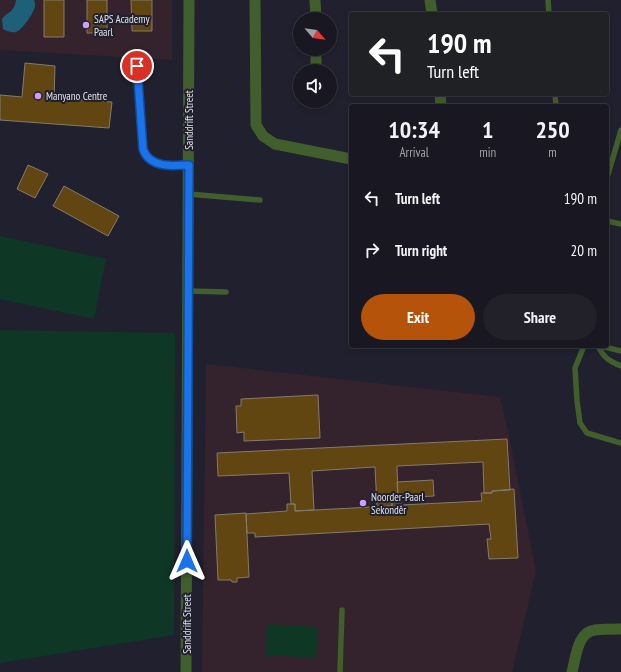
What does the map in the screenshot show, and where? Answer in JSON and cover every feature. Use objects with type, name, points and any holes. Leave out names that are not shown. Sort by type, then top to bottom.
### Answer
[{"type":"street","name":"Sanddrift Street","points":[[186,672],[189,0]]},
{"type":"street","points":[[255,0],[256,125],[264,136],[275,144],[349,159]]},
{"type":"street","points":[[315,0],[316,12]]},
{"type":"street","points":[[430,0],[432,12]]},
{"type":"street","points":[[572,672],[582,638],[587,632],[595,630],[621,629]]},
{"type":"lane","points":[[548,0],[549,12]]},
{"type":"lane","points":[[137,66],[144,154],[148,159],[170,166],[189,165]]},
{"type":"lane","points":[[609,171],[621,130]]},
{"type":"lane","points":[[188,194],[260,200]]},
{"type":"lane","points":[[609,221],[621,224]]},
{"type":"lane","points":[[188,291],[226,292]]},
{"type":"lane","points":[[583,348],[575,368],[580,423],[587,433],[621,443]]},
{"type":"lane","points":[[601,348],[603,355],[611,362],[621,366]]},
{"type":"lane","points":[[608,348],[621,351]]},
{"type":"lane","points":[[340,672],[342,610]]},
{"type":"shaded area","name":"SAPS Academy Paarl","points":[[0,0],[172,0],[172,60],[0,50]]},
{"type":"shaded area","name":"Noorder-Paarl Sekondêr","points":[[206,364],[500,397],[536,571],[512,672],[202,672]]},
{"type":"green space","points":[[0,236],[106,259],[94,319],[0,299]]},
{"type":"green space","points":[[0,330],[175,333],[174,635],[0,663]]},
{"type":"green space","points":[[267,624],[318,627],[316,658],[265,655]]},
{"type":"water","points":[[16,0],[34,0],[35,6],[24,25],[18,31],[11,32],[3,29],[2,19],[12,10]]},
{"type":"building","points":[[44,0],[64,0],[64,37],[44,37]]},
{"type":"building","points":[[87,0],[107,0],[107,33],[87,33]]},
{"type":"building","points":[[131,0],[152,0],[152,31],[132,31]]},
{"type":"building","name":"Manyano Centre","points":[[25,63],[55,66],[54,98],[112,102],[109,128],[0,120],[0,95],[22,97]]},
{"type":"building","points":[[28,165],[48,174],[35,198],[17,189]]},
{"type":"building","points":[[64,186],[119,216],[108,236],[53,206]]},
{"type":"building","points":[[318,395],[320,438],[244,441],[244,432],[237,433],[236,406],[241,406],[241,399]]},
{"type":"building","points":[[507,439],[510,490],[484,493],[483,462],[397,466],[398,498],[392,498],[392,506],[377,507],[375,467],[312,471],[314,510],[295,511],[295,504],[291,504],[289,473],[218,476],[217,453]]},
{"type":"building","points":[[433,480],[434,496],[398,498],[397,482]]},
{"type":"building","points":[[514,489],[518,558],[489,559],[487,539],[491,539],[489,524],[255,537],[255,533],[247,533],[246,514],[287,511],[287,504],[295,504],[295,511],[392,506],[392,498],[401,498],[401,505],[482,501],[481,493],[492,493],[492,491]]},
{"type":"building","points":[[246,513],[249,577],[237,578],[237,582],[232,582],[231,580],[218,580],[215,515]]},
{"type":"place","name":"SAPS Academy Paarl","points":[[86,25]]},
{"type":"place","name":"Manyano Centre","points":[[38,96]]},
{"type":"place","name":"Noorder-Paarl Sekondêr","points":[[363,503]]},
{"type":"route","points":[[137,66],[144,154],[148,159],[170,166],[189,165],[187,561]]}]
